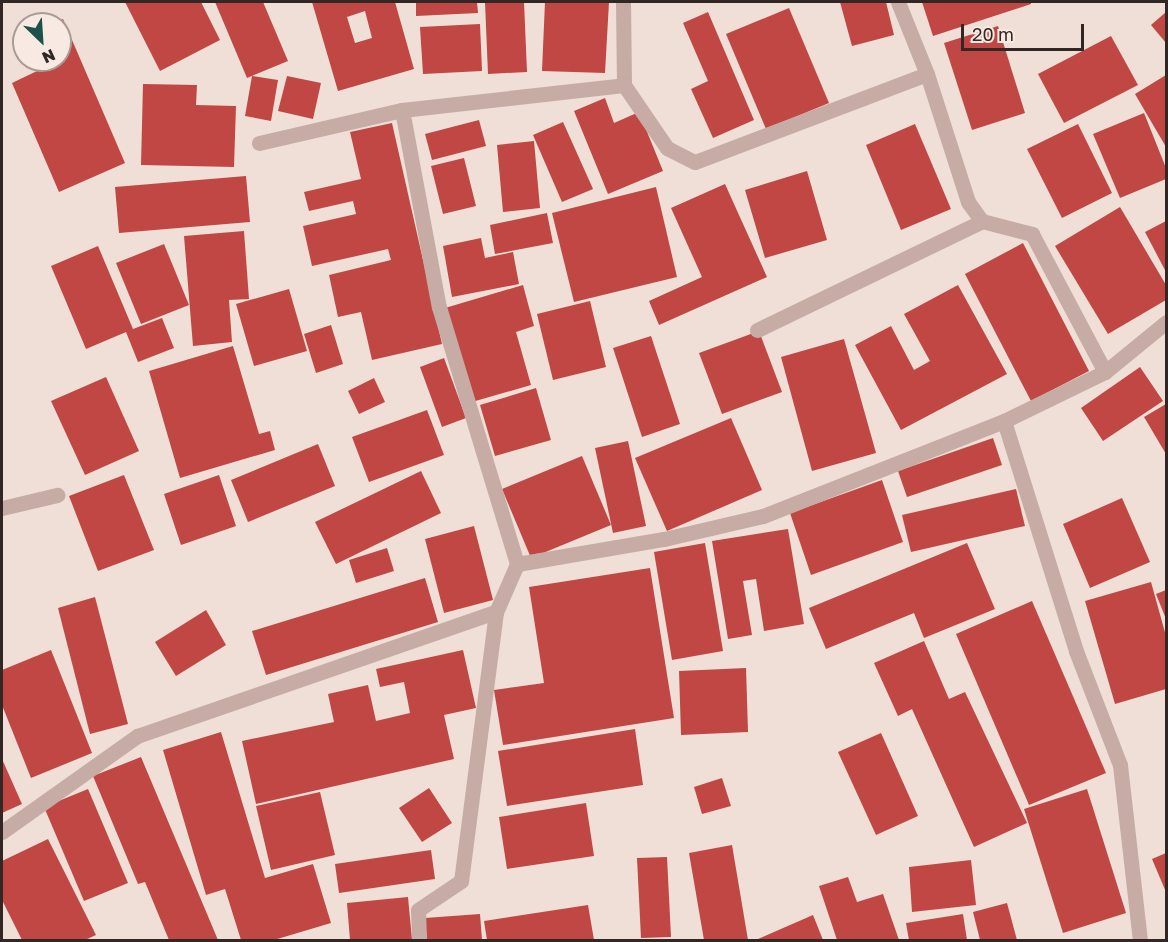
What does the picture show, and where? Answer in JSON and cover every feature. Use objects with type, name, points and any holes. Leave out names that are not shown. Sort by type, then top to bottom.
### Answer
[{"type":"street","points":[[623,2],[624,85],[667,148],[695,162],[927,74]]},
{"type":"street","points":[[898,2],[927,74],[968,202],[982,221],[1032,234],[1106,372]]},
{"type":"street","points":[[260,143],[402,110],[624,85]]},
{"type":"street","points":[[402,110],[439,307],[517,564],[496,612],[461,881],[418,910],[419,940]]},
{"type":"street","points":[[756,330],[982,221]]},
{"type":"street","points":[[517,564],[664,539],[763,516],[1004,421],[1106,372],[1167,322]]},
{"type":"street","points":[[1004,421],[1076,651],[1120,765],[1140,940]]},
{"type":"street","points":[[2,508],[57,495]]},
{"type":"street","points":[[2,832],[137,736],[496,612]]},
{"type":"building","points":[[125,2],[201,2],[220,40],[160,71]]},
{"type":"building","points":[[215,2],[263,2],[288,61],[247,78]]},
{"type":"building","points":[[312,2],[395,2],[414,69],[338,91]],"holes":[[[365,11],[372,38],[355,43],[347,17]]]},
{"type":"building","points":[[416,2],[477,2],[478,13],[416,16]]},
{"type":"building","points":[[485,2],[524,2],[527,72],[488,74]]},
{"type":"building","points":[[545,2],[609,2],[605,73],[542,71]]},
{"type":"building","points":[[840,2],[886,2],[894,35],[852,46]]},
{"type":"building","points":[[922,2],[1031,2],[1031,4],[933,36]]},
{"type":"building","points":[[789,8],[829,103],[766,129],[726,34]]},
{"type":"building","points":[[708,12],[754,120],[713,138],[691,89],[708,81],[683,23]]},
{"type":"building","points":[[1166,12],[1166,43],[1151,25]]},
{"type":"building","points":[[480,24],[482,71],[423,74],[420,27]]},
{"type":"building","points":[[998,26],[1025,113],[972,130],[944,43]]},
{"type":"building","points":[[1111,36],[1138,85],[1064,123],[1038,74]]},
{"type":"building","points":[[72,40],[125,163],[59,192],[12,83],[35,72],[72,72]]},
{"type":"building","points":[[1166,75],[1166,147],[1135,94]]},
{"type":"building","points":[[252,76],[278,80],[271,121],[245,116]]},
{"type":"building","points":[[287,76],[321,83],[313,119],[278,111]]},
{"type":"building","points":[[143,84],[197,85],[196,105],[236,106],[234,167],[141,165]]},
{"type":"building","points":[[605,98],[614,123],[639,112],[663,171],[608,194],[574,111]]},
{"type":"building","points":[[1144,113],[1166,168],[1166,179],[1120,198],[1093,134]]},
{"type":"building","points":[[479,120],[486,146],[432,160],[425,134]]},
{"type":"building","points":[[563,122],[593,189],[562,202],[533,135]]},
{"type":"building","points":[[392,123],[442,344],[372,360],[361,312],[338,317],[329,275],[391,260],[388,249],[312,266],[303,226],[356,214],[353,201],[309,211],[304,192],[361,179],[350,132]]},
{"type":"building","points":[[915,124],[951,209],[901,230],[866,145]]},
{"type":"building","points":[[1078,124],[1112,193],[1062,218],[1027,149]]},
{"type":"building","points":[[534,141],[540,208],[503,212],[497,145]]},
{"type":"building","points":[[464,158],[476,206],[443,214],[431,166]]},
{"type":"building","points":[[807,171],[827,240],[765,258],[745,190]]},
{"type":"building","points":[[246,176],[250,222],[119,233],[115,187]]},
{"type":"building","points":[[725,184],[767,277],[659,325],[649,301],[702,277],[671,208]]},
{"type":"building","points":[[656,187],[677,277],[574,302],[552,213]]},
{"type":"building","points":[[1120,207],[1166,285],[1166,300],[1108,334],[1055,246]]},
{"type":"building","points":[[547,213],[553,243],[495,254],[490,225]]},
{"type":"building","points":[[1166,221],[1166,272],[1145,232]]},
{"type":"building","points":[[244,231],[249,299],[229,300],[232,342],[193,346],[184,236]]},
{"type":"building","points":[[481,238],[485,258],[513,252],[519,284],[452,297],[443,246]]},
{"type":"building","points":[[1023,243],[1089,371],[1031,401],[965,274]]},
{"type":"building","points":[[164,244],[189,305],[141,324],[116,263]]},
{"type":"building","points":[[98,246],[133,329],[162,318],[174,348],[138,362],[126,332],[86,349],[51,266]]},
{"type":"building","points":[[523,285],[534,326],[516,332],[531,385],[472,402],[445,308]]},
{"type":"building","points":[[958,285],[1007,374],[901,430],[855,345],[891,326],[914,370],[930,361],[904,314]]},
{"type":"building","points":[[289,289],[307,351],[254,366],[236,304]]},
{"type":"building","points":[[590,301],[606,367],[553,380],[537,314]]},
{"type":"building","points":[[331,325],[343,364],[316,373],[304,334]]},
{"type":"building","points":[[759,331],[782,392],[722,414],[699,353]]},
{"type":"building","points":[[651,336],[680,424],[642,437],[613,348]]},
{"type":"building","points":[[844,339],[876,453],[812,471],[781,357]]},
{"type":"building","points":[[233,346],[259,434],[270,431],[275,450],[180,478],[149,371]]},
{"type":"building","points":[[444,358],[466,418],[442,427],[420,367]]},
{"type":"building","points":[[1140,367],[1163,401],[1103,441],[1081,408]]},
{"type":"building","points":[[106,377],[139,451],[85,475],[51,401]]},
{"type":"building","points":[[374,378],[385,402],[359,414],[348,391]]},
{"type":"building","points":[[536,388],[551,440],[495,456],[480,405]]},
{"type":"building","points":[[1166,404],[1166,454],[1144,417]]},
{"type":"building","points":[[427,410],[444,455],[369,482],[352,437]]},
{"type":"building","points":[[731,418],[762,490],[667,531],[635,458]]},
{"type":"building","points":[[993,438],[1002,465],[907,497],[898,471]]},
{"type":"building","points":[[628,441],[646,526],[613,533],[595,448]]},
{"type":"building","points":[[318,444],[335,486],[248,522],[231,480]]},
{"type":"building","points":[[582,456],[611,525],[531,558],[502,489]]},
{"type":"building","points":[[421,471],[441,513],[336,564],[315,522]]},
{"type":"building","points":[[124,475],[154,550],[98,571],[69,496]]},
{"type":"building","points":[[219,475],[236,526],[181,545],[164,494]]},
{"type":"building","points":[[882,480],[903,542],[811,575],[790,513]]},
{"type":"building","points":[[1016,489],[1025,526],[911,552],[902,515]]},
{"type":"building","points":[[1122,498],[1150,562],[1090,588],[1063,524]]},
{"type":"building","points":[[474,526],[493,600],[444,613],[425,539]]},
{"type":"building","points":[[788,529],[804,624],[764,631],[756,579],[743,581],[752,635],[728,639],[712,541]]},
{"type":"building","points":[[705,543],[723,651],[672,660],[654,552]]},
{"type":"building","points":[[967,543],[995,609],[924,638],[914,613],[826,649],[809,608]]},
{"type":"building","points":[[387,548],[394,571],[356,583],[349,560]]},
{"type":"building","points":[[650,568],[674,718],[503,745],[494,690],[544,683],[529,587]]},
{"type":"building","points":[[425,578],[438,622],[266,675],[252,631]]},
{"type":"building","points":[[1151,582],[1166,636],[1166,689],[1115,704],[1085,601]]},
{"type":"building","points":[[1166,590],[1166,619],[1156,594]]},
{"type":"building","points":[[95,597],[128,724],[90,734],[58,608]]},
{"type":"building","points":[[1032,601],[1106,773],[1029,805],[956,634]]},
{"type":"building","points":[[206,610],[226,645],[176,676],[155,642]]},
{"type":"building","points":[[924,641],[949,699],[965,692],[1027,823],[974,847],[912,709],[898,716],[874,663]]},
{"type":"building","points":[[51,650],[92,753],[31,778],[2,705],[2,670]]},
{"type":"building","points":[[463,650],[476,708],[444,715],[454,759],[256,804],[242,741],[334,722],[328,694],[368,685],[376,721],[410,713],[404,682],[380,687],[376,669]]},
{"type":"building","points":[[746,668],[748,732],[681,735],[679,671]]},
{"type":"building","points":[[635,729],[643,785],[507,806],[498,751]]},
{"type":"building","points":[[221,732],[265,878],[313,864],[331,923],[274,940],[241,940],[225,889],[206,895],[163,750]]},
{"type":"building","points":[[881,733],[918,816],[876,835],[838,752]]},
{"type":"building","points":[[141,757],[218,940],[169,940],[145,882],[138,884],[93,776]]},
{"type":"building","points":[[2,759],[22,804],[2,813]]},
{"type":"building","points":[[722,778],[731,806],[702,814],[694,787]]},
{"type":"building","points":[[429,788],[452,823],[422,842],[399,808]]},
{"type":"building","points":[[88,789],[128,883],[84,901],[44,807]]},
{"type":"building","points":[[1087,789],[1126,913],[1063,933],[1024,809]]},
{"type":"building","points":[[320,792],[335,855],[271,870],[256,806]]},
{"type":"building","points":[[586,803],[594,856],[507,869],[499,817]]},
{"type":"building","points":[[48,839],[96,935],[85,940],[22,940],[2,900],[2,861]]},
{"type":"building","points":[[732,845],[748,940],[704,940],[689,853]]},
{"type":"building","points":[[431,850],[435,879],[339,893],[335,864]]},
{"type":"building","points":[[1166,853],[1166,892],[1152,859]]},
{"type":"building","points":[[667,857],[671,937],[641,938],[637,858]]},
{"type":"building","points":[[971,860],[976,905],[912,912],[909,867]]},
{"type":"building","points":[[848,877],[857,902],[883,894],[899,940],[837,940],[819,886]]},
{"type":"building","points":[[408,897],[412,940],[350,940],[347,903]]},
{"type":"building","points":[[1007,903],[1017,940],[980,940],[973,912]]},
{"type":"building","points":[[588,905],[594,940],[487,940],[484,921]]},
{"type":"building","points":[[480,914],[482,940],[427,940],[425,918]]},
{"type":"building","points":[[963,914],[967,940],[909,940],[906,923]]},
{"type":"building","points":[[813,915],[823,940],[758,939]]}]
